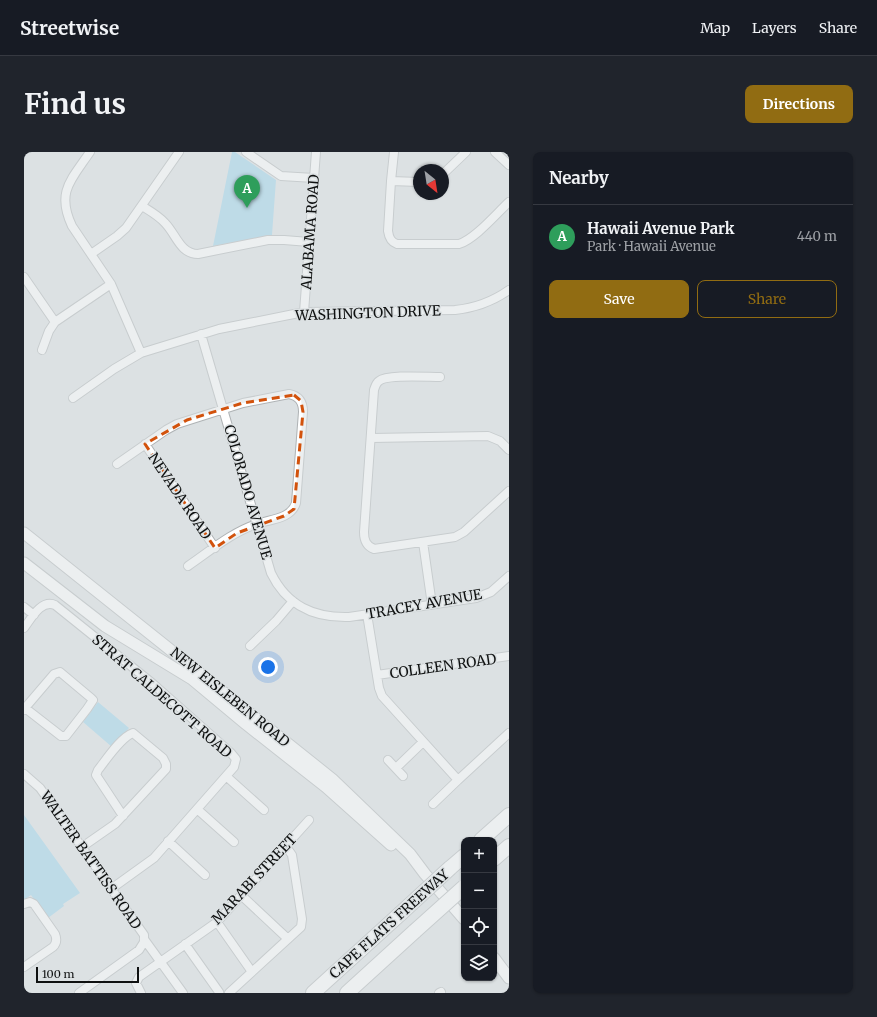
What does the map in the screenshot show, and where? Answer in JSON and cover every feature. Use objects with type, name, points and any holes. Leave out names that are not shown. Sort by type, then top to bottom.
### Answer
[{"type":"highway","points":[[484,837],[509,815]]},
{"type":"highway","points":[[497,856],[509,846]]},
{"type":"highway","name":"CAPE FLATS FREEWAY","points":[[313,993],[461,859]]},
{"type":"highway","name":"CAPE FLATS FREEWAY","points":[[347,993],[461,890]]},
{"type":"main road","name":"NEW EISLEBEN ROAD","points":[[24,533],[332,779],[410,854],[425,874],[461,916]]},
{"type":"main road","name":"NEW EISLEBEN ROAD","points":[[24,563],[105,626],[192,679],[326,787],[425,874]]},
{"type":"main road","points":[[497,962],[509,978]]},
{"type":"street","points":[[90,152],[69,183],[66,191],[65,200],[68,218],[111,284],[141,353]]},
{"type":"street","points":[[91,254],[123,232],[130,224],[179,152]]},
{"type":"street","points":[[246,152],[282,176],[314,178]]},
{"type":"street","name":"ALABAMA ROAD","points":[[304,312],[316,152]]},
{"type":"street","points":[[394,152],[388,231],[391,240],[398,244],[459,244],[474,236],[509,202]]},
{"type":"street","points":[[449,168],[466,152]]},
{"type":"street","points":[[495,152],[509,165]]},
{"type":"street","points":[[391,181],[413,182]]},
{"type":"street","points":[[142,206],[162,219],[184,250],[193,254],[268,240],[309,242]]},
{"type":"street","points":[[24,277],[55,322]]},
{"type":"street","points":[[42,350],[49,331],[55,322],[111,284]]},
{"type":"street","name":"WASHINGTON DRIVE","points":[[73,398],[114,369],[141,353],[219,329],[304,312],[469,309],[496,299],[509,290]]},
{"type":"street","name":"COLORADO AVENUE","points":[[201,334],[271,573],[282,591],[292,602],[314,613],[333,617]]},
{"type":"street","points":[[440,376],[384,378],[379,381],[374,390],[364,532],[365,542],[368,546],[374,549],[448,539],[460,535],[509,491]]},
{"type":"street","points":[[117,464],[177,424],[243,403],[289,394],[298,398],[303,406],[296,503],[294,508],[284,516],[257,524],[238,533],[188,566]]},
{"type":"street","points":[[371,438],[488,436],[500,440],[509,450]]},
{"type":"street","name":"NEVADA ROAD","points":[[145,444],[215,548]]},
{"type":"street","points":[[423,542],[432,605]]},
{"type":"street","name":"TRACEY AVENUE","points":[[333,617],[367,614],[476,598],[491,592],[509,576]]},
{"type":"street","points":[[250,646],[276,621],[292,602]]},
{"type":"street","name":"STRAT CALDECOTT ROAD","points":[[24,628],[45,604],[50,603],[54,605],[152,683],[234,756],[236,762],[235,765],[151,860],[111,889]]},
{"type":"street","points":[[24,607],[34,616]]},
{"type":"street","points":[[367,614],[379,688],[382,696],[458,780]]},
{"type":"street","name":"COLLEEN ROAD","points":[[377,675],[509,656]]},
{"type":"street","points":[[57,672],[60,672],[93,700],[66,736],[60,736],[25,709],[57,672]]},
{"type":"street","points":[[82,847],[115,824],[123,816],[164,770],[166,766],[166,762],[163,758],[133,733],[123,740],[98,770],[96,775],[123,816]]},
{"type":"street","points":[[433,804],[509,733]]},
{"type":"street","points":[[396,768],[423,742]]},
{"type":"street","points":[[388,760],[403,776]]},
{"type":"street","name":"WALTER BATTISS ROAD","points":[[24,774],[40,788],[142,932],[144,939],[143,945],[139,950],[79,993]]},
{"type":"street","points":[[226,776],[264,810]]},
{"type":"street","points":[[197,809],[234,842]]},
{"type":"street","name":"MARABI STREET","points":[[139,992],[136,983],[139,977],[217,922],[309,820]]},
{"type":"street","points":[[168,841],[206,875]]},
{"type":"street","points":[[229,993],[301,927],[302,920],[292,855],[285,845]]},
{"type":"street","points":[[241,895],[288,939]]},
{"type":"street","points":[[24,904],[30,902],[35,906],[57,938],[53,947],[24,967]]},
{"type":"street","points":[[217,922],[252,972]]},
{"type":"street","points":[[144,939],[183,993]]},
{"type":"street","points":[[186,944],[219,992]]},
{"type":"highlighted area","points":[[294,395],[301,401],[303,412],[294,509],[284,516],[237,533],[215,548],[145,444],[187,420],[243,403]]},
{"type":"shaded area","points":[[232,152],[235,152],[276,180],[272,235],[213,246]]},
{"type":"shaded area","points":[[98,702],[129,728],[112,747],[83,722]]},
{"type":"shaded area","points":[[24,815],[80,893],[63,904],[64,906],[48,918],[31,895],[24,900]]},
{"type":"place","name":"Hawaii Avenue Park","points":[[247,208]]}]
